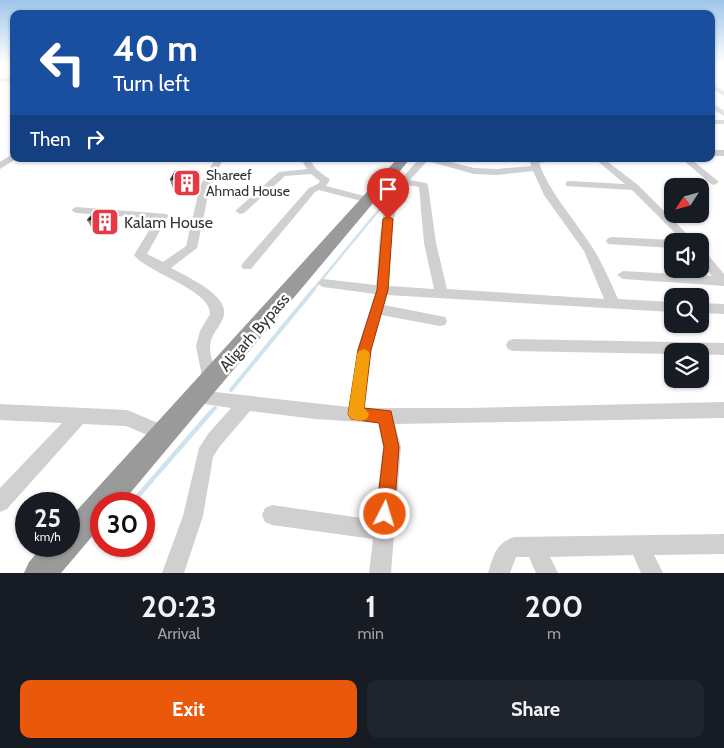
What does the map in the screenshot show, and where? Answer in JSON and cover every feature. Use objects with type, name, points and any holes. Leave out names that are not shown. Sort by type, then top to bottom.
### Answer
[{"type":"highway","name":"Aligarh Bypass","points":[[113,492],[212,381],[401,162]]},
{"type":"highway","name":"Aligarh Bypass","points":[[80,529],[90,517]]},
{"type":"highway","points":[[40,573],[54,557]]},
{"type":"street","points":[[163,268],[191,248],[204,186],[218,162]]},
{"type":"street","points":[[247,266],[312,190],[321,186],[326,181],[313,171],[308,162]]},
{"type":"street","points":[[356,414],[364,350],[382,290],[388,219],[393,199],[404,182],[421,162]]},
{"type":"street","points":[[441,162],[474,171],[497,172],[536,168]]},
{"type":"street","points":[[534,162],[553,202],[592,254],[613,304]]},
{"type":"street","points":[[603,162],[635,187],[681,233]]},
{"type":"street","points":[[690,162],[714,182]]},
{"type":"street","points":[[240,211],[282,174],[313,171]]},
{"type":"street","points":[[404,182],[423,185],[430,243],[442,294]]},
{"type":"street","points":[[569,184],[635,187]]},
{"type":"street","points":[[321,186],[369,200]]},
{"type":"street","points":[[76,210],[163,216],[140,255],[212,299],[218,310],[218,315],[205,336],[203,347],[212,381]]},
{"type":"street","points":[[612,241],[664,244]]},
{"type":"street","points":[[709,264],[724,282]]},
{"type":"street","points":[[623,275],[724,282]]},
{"type":"street","points":[[323,283],[382,290],[442,294],[664,306]]},
{"type":"street","points":[[709,308],[724,309]]},
{"type":"street","points":[[377,309],[440,321]]},
{"type":"street","points":[[513,345],[724,349]]},
{"type":"street","points":[[197,397],[385,416],[657,409],[724,410]]},
{"type":"street","points":[[173,573],[193,516],[205,454],[214,440],[247,403]]},
{"type":"street","points":[[0,412],[127,418],[164,434]]},
{"type":"street","points":[[0,502],[80,415]]},
{"type":"street","points":[[380,573],[392,447],[385,416]]},
{"type":"street","points":[[272,514],[384,531]]},
{"type":"street","points":[[499,573],[506,552],[510,548],[534,546],[724,544]]},
{"type":"street","points":[[534,546],[547,573]]},
{"type":"street","points":[[639,546],[652,573]]},
{"type":"building","points":[[175,171],[199,171],[195,180],[170,180]]},
{"type":"building","points":[[97,209],[112,210],[103,222],[87,220]]},
{"type":"waterway","points":[[313,290],[392,194]]},
{"type":"waterway","points":[[231,390],[314,289]]},
{"type":"waterway","points":[[211,412],[215,408]]},
{"type":"waterway","points":[[141,492],[211,412]]},
{"type":"slow traffic","points":[[361,414],[356,414],[364,354]]},
{"type":"place","name":"Shareef Ahmad House","points":[[187,183]]},
{"type":"place","name":"Kalam House","points":[[105,222]]},
{"type":"route","points":[[385,514],[392,447],[385,416],[356,414],[364,350],[382,290],[388,219]]}]
